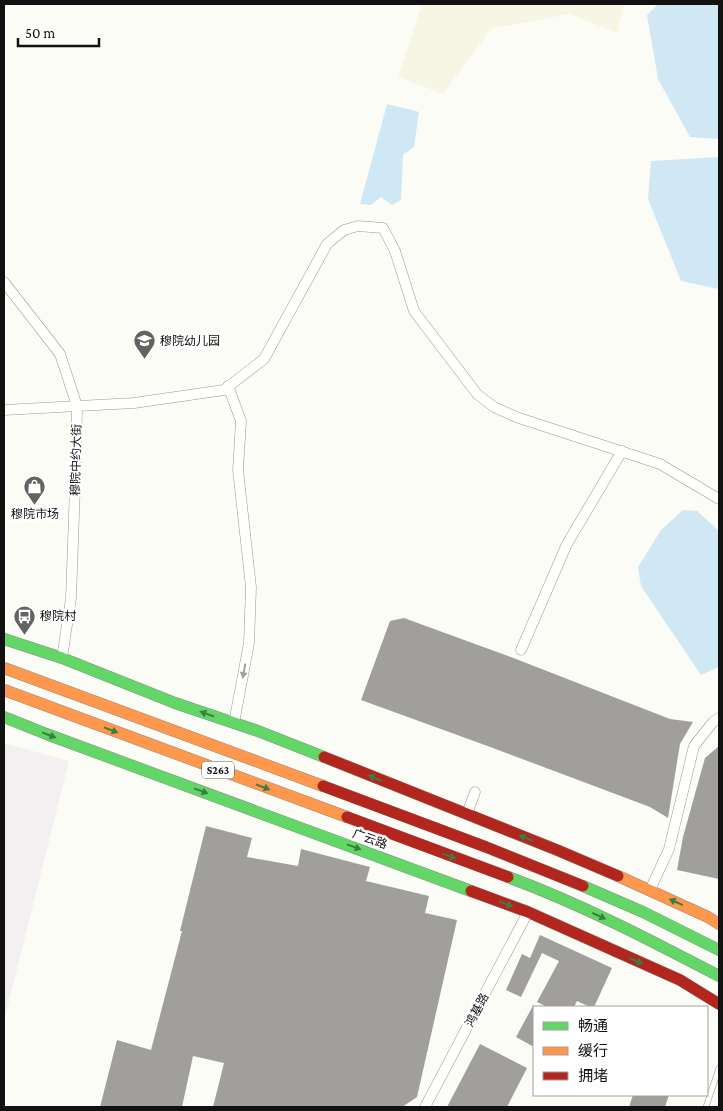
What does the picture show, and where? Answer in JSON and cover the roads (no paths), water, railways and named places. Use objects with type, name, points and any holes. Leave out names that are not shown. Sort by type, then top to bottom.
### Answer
[{"type":"main road","points":[[4,639],[62,658],[175,703],[258,731],[468,814],[650,890],[719,924]]},
{"type":"main road","points":[[4,656],[49,684]]},
{"type":"main road","name":"S263","points":[[4,668],[559,876],[667,924],[719,950]]},
{"type":"main road","name":"广云路","points":[[4,690],[535,887],[630,930],[719,976]]},
{"type":"main road","points":[[4,703],[32,700]]},
{"type":"main road","name":"广云路","points":[[4,716],[49,735],[528,912],[680,980],[719,1004]]},
{"type":"street","points":[[4,410],[134,403],[224,390],[264,359],[327,244],[344,230],[358,226],[384,228],[395,251],[414,311],[477,394],[494,407],[516,417],[660,464],[719,499]]},
{"type":"street","name":"穆院中约大街","points":[[4,282],[60,354],[77,406],[71,598],[62,658]]},
{"type":"street","points":[[228,386],[241,421],[238,470],[251,587],[249,643],[234,723]]},
{"type":"street","points":[[521,650],[567,544],[622,451]]},
{"type":"street","points":[[650,890],[669,848],[694,746],[713,722],[719,718]]},
{"type":"street","points":[[468,814],[475,792]]},
{"type":"street","name":"鸿基路","points":[[425,1107],[528,912]]},
{"type":"lane","points":[[706,1107],[719,1068]]},
{"type":"water","points":[[658,4],[719,4],[719,139],[690,137],[658,79],[647,15]]},
{"type":"water","points":[[387,104],[419,112],[414,147],[403,155],[401,200],[392,205],[381,197],[371,205],[360,204]]},
{"type":"water","points":[[719,157],[719,289],[681,281],[648,199],[651,161]]},
{"type":"water","points":[[683,510],[697,511],[719,531],[719,667],[701,675],[641,586],[638,567],[661,530]]},
{"type":"place","name":"穆院幼儿园","points":[[144,360]]},
{"type":"place","name":"穆院市场","points":[[35,506]]},
{"type":"place","name":"穆院村","points":[[24,635]]}]
